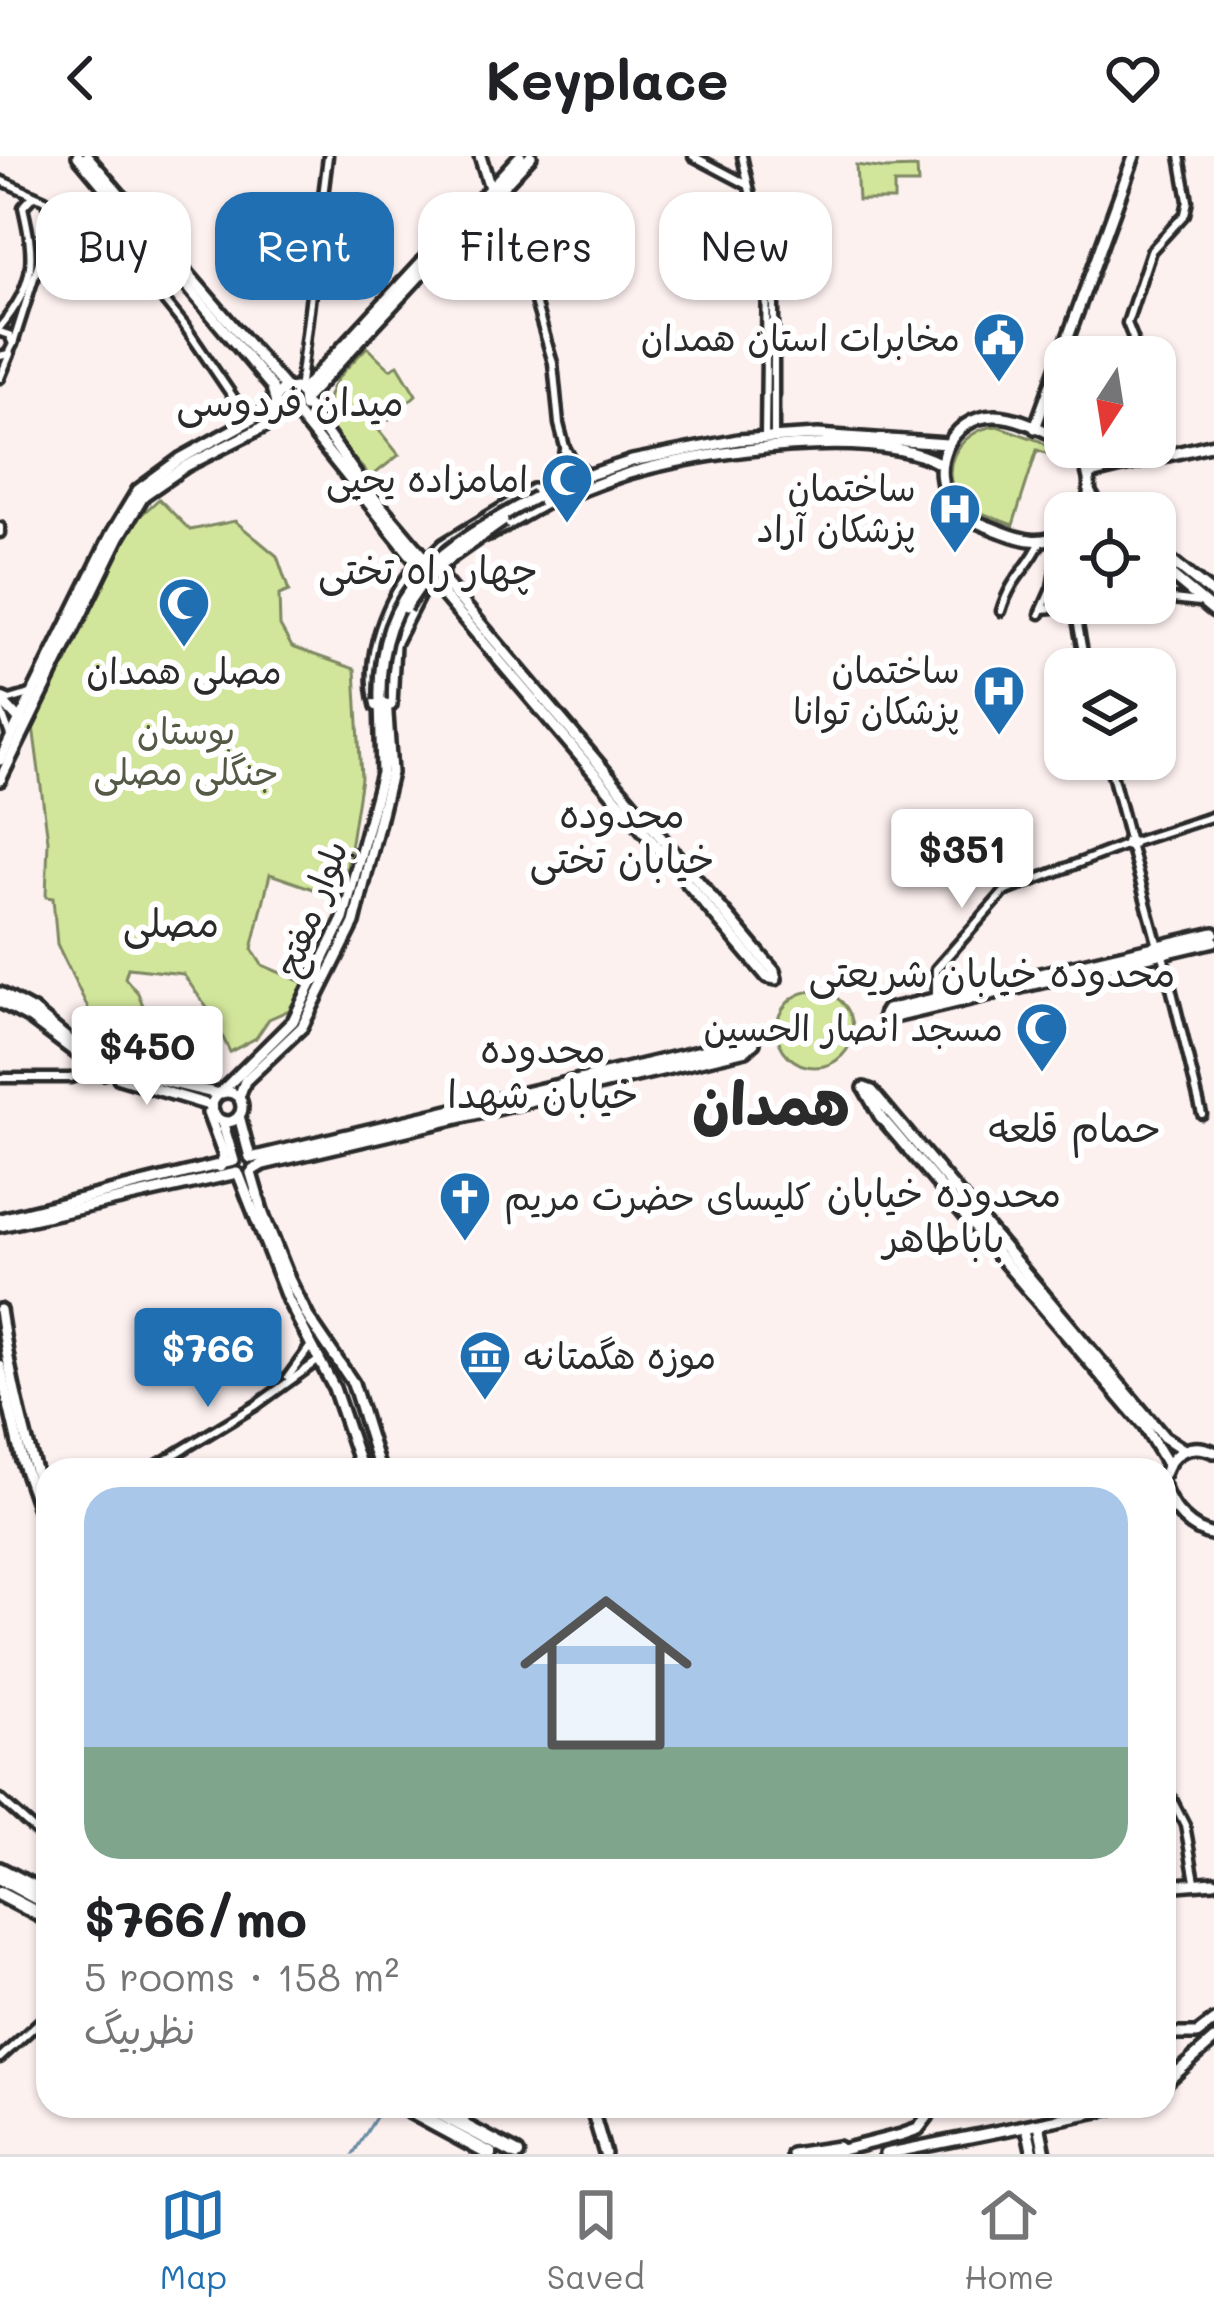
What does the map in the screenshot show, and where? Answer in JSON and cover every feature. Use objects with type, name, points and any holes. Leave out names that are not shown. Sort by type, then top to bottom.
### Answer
[{"type":"highway","points":[[0,1878],[36,1898]]},
{"type":"highway","points":[[0,1894],[36,1913]]},
{"type":"highway","points":[[423,2118],[485,2152]]},
{"type":"highway","points":[[449,2118],[517,2154]]},
{"type":"main road","points":[[78,156],[272,386],[285,416]]},
{"type":"main road","points":[[87,156],[286,388],[303,396],[318,426],[409,547],[414,569],[374,658],[375,703],[384,706]]},
{"type":"main road","points":[[480,156],[491,192]]},
{"type":"main road","points":[[495,192],[517,164],[531,156]]},
{"type":"main road","points":[[1033,427],[1132,156]]},
{"type":"main road","points":[[298,415],[303,396],[418,273]]},
{"type":"main road","points":[[0,780],[34,693],[124,509],[138,490],[180,459],[250,422],[286,388]]},
{"type":"main road","points":[[0,760],[144,495],[186,466],[285,416],[298,415]]},
{"type":"main road","points":[[298,415],[409,547],[409,564],[422,576],[440,578]]},
{"type":"main road","points":[[1044,432],[1001,416],[980,418],[961,428],[947,444],[941,464],[943,485],[961,512],[1020,539],[1044,540]]},
{"type":"main road","points":[[384,706],[383,646],[411,584],[467,536],[588,474],[769,433],[876,443],[923,454],[941,464]]},
{"type":"main road","points":[[384,706],[391,656],[414,604],[545,495],[700,457],[818,446],[947,444]]},
{"type":"main road","points":[[1089,474],[1214,444]]},
{"type":"main road","points":[[1086,468],[1090,492]]},
{"type":"main road","points":[[545,495],[533,490],[470,524],[443,545],[431,557],[440,578],[770,974]]},
{"type":"main road","points":[[409,547],[443,545]]},
{"type":"main road","points":[[414,569],[440,578]]},
{"type":"main road","points":[[1176,569],[1211,603]]},
{"type":"main road","points":[[1176,577],[1211,603]]},
{"type":"main road","points":[[0,701],[22,724]]},
{"type":"main road","name":"بلوار مفتح","points":[[220,1094],[293,1021],[344,920],[382,773],[384,706]]},
{"type":"main road","name":"بلوار مفتح","points":[[239,1096],[244,1081],[302,1027],[354,923],[391,773],[384,706]]},
{"type":"main road","points":[[888,1014],[1214,937]]},
{"type":"main road","points":[[0,997],[35,1012],[98,1069],[212,1106],[245,1167],[270,1248],[332,1385],[358,1458]]},
{"type":"main road","points":[[0,1222],[262,1164],[749,1044]]},
{"type":"main road","points":[[98,1069],[239,1096],[245,1167]]},
{"type":"main road","points":[[212,1106],[220,1094]]},
{"type":"main road","points":[[1160,1458],[1144,1426],[869,1094],[1150,1422],[1184,1450]]},
{"type":"main road","points":[[197,1100],[214,1125],[224,1156],[220,1167]]},
{"type":"main road","points":[[222,1121],[239,1116]]},
{"type":"main road","points":[[0,1222],[220,1167],[245,1167]]},
{"type":"main road","points":[[270,1248],[308,1317],[349,1374],[377,1458]]},
{"type":"main road","points":[[0,1310],[26,1460],[36,1483]]},
{"type":"main road","points":[[0,1366],[36,1494]]},
{"type":"main road","points":[[332,1385],[344,1384],[349,1374]]},
{"type":"main road","points":[[1176,1458],[1195,1447],[1214,1452]]},
{"type":"main road","points":[[1176,1510],[1198,1531],[1214,1535]]},
{"type":"main road","points":[[1176,1514],[1180,1515]]},
{"type":"main road","points":[[0,1868],[36,1887]]},
{"type":"main road","points":[[1176,1884],[1214,1882]]},
{"type":"main road","points":[[1176,2034],[1197,2035],[1214,2021]]},
{"type":"main road","points":[[1197,2035],[1196,2047],[1210,2043]]},
{"type":"main road","points":[[1176,2073],[1210,2043]]},
{"type":"main road","points":[[433,2118],[500,2154]]},
{"type":"main road","points":[[594,2118],[605,2154]]},
{"type":"main road","points":[[826,2154],[918,2129],[924,2118]]},
{"type":"main road","points":[[885,2154],[1067,2118]]},
{"type":"main road","points":[[1033,2125],[1038,2149]]},
{"type":"main road","points":[[792,2154],[825,2147],[851,2149]]},
{"type":"main road","points":[[909,2154],[923,2147]]},
{"type":"street","points":[[303,396],[328,156]]},
{"type":"street","points":[[693,156],[749,185]]},
{"type":"street","points":[[742,156],[774,282],[769,433]]},
{"type":"street","points":[[1132,336],[1127,323],[1151,251],[1184,214],[1188,201],[1180,156]]},
{"type":"street","points":[[0,180],[36,197]]},
{"type":"street","points":[[12,348],[9,335],[0,330],[31,273],[33,251],[23,207],[33,196]]},
{"type":"street","points":[[0,378],[36,275]]},
{"type":"street","points":[[164,300],[250,422]]},
{"type":"street","points":[[536,300],[553,363],[567,461],[545,495]]},
{"type":"street","points":[[0,356],[12,348]]},
{"type":"street","points":[[567,461],[588,474]]},
{"type":"street","points":[[1001,611],[1009,585],[1034,557],[1041,541]]},
{"type":"street","points":[[1176,599],[1211,603]]},
{"type":"street","points":[[11,738],[0,701],[34,693]]},
{"type":"street","points":[[1113,780],[1202,1114]]},
{"type":"street","points":[[944,999],[936,969],[1004,892],[1214,816]]},
{"type":"street","points":[[0,1078],[70,1078],[98,1069]]},
{"type":"street","points":[[286,1380],[323,1336]]},
{"type":"street","points":[[169,1458],[319,1360]]},
{"type":"street","points":[[0,1799],[36,1831]]},
{"type":"street","points":[[1176,1807],[1185,1825],[1195,1881]]},
{"type":"street","points":[[0,2058],[36,2025]]},
{"type":"street","points":[[464,2118],[471,2130]]},
{"type":"green space","points":[[856,165],[917,168],[918,184],[894,184],[894,200],[858,200]]},
{"type":"green space","points":[[367,347],[390,369],[398,365],[416,395],[378,429],[399,455],[371,477],[326,429],[330,392]]},
{"type":"green space","points":[[997,426],[1044,444],[1044,452],[1037,450],[1013,525],[967,505],[951,481],[954,456],[983,429]]},
{"type":"green space","name":"بوستان جنگلی مصلی","points":[[159,499],[190,530],[235,521],[277,556],[289,591],[279,595],[280,626],[292,647],[355,669],[361,778],[342,899],[270,874],[252,949],[262,965],[304,983],[289,1010],[269,1019],[256,1038],[230,1052],[212,1015],[183,974],[128,968],[125,978],[138,993],[148,1018],[143,1032],[125,1042],[119,1061],[114,1062],[57,944],[53,898],[46,897],[48,840],[33,726],[125,540],[139,517]]},
{"type":"green space","points":[[815,991],[842,1002],[853,1029],[842,1056],[815,1067],[788,1056],[777,1029],[788,1002]]},
{"type":"waterway","points":[[353,2154],[376,2118]]},
{"type":"place","name":"مخابرات استان همدان","points":[[999,384]]},
{"type":"place","name":"امامزاده یحیی","points":[[567,525]]},
{"type":"place","name":"ساختمان پزشکان آراد","points":[[955,555]]},
{"type":"place","name":"مصلی همدان","points":[[184,649]]},
{"type":"place","name":"ساختمان پزشکان توانا","points":[[999,737]]},
{"type":"place","name":"مسجد انصار الحسین","points":[[1042,1074]]},
{"type":"place","name":"کلیسای حضرت مریم","points":[[465,1243]]},
{"type":"place","name":"موزه هگمتانه","points":[[485,1402]]},
{"type":"district","name":"میدان فردوسی","points":[[290,402]]},
{"type":"district","name":"چهار راه تختی","points":[[428,570]]},
{"type":"district","name":"محدوده خیابان تختی","points":[[622,836]]},
{"type":"district","name":"مصلی","points":[[171,923]]},
{"type":"district","name":"محدوده خیابان شریعتی","points":[[992,973]]},
{"type":"district","name":"محدوده خیابان شهدا","points":[[543,1072]]},
{"type":"district","name":"همدان","points":[[771,1104]]},
{"type":"district","name":"حمام قلعه","points":[[1074,1128]]},
{"type":"district","name":"محدوده خیابان باباطاهر","points":[[944,1216]]}]
